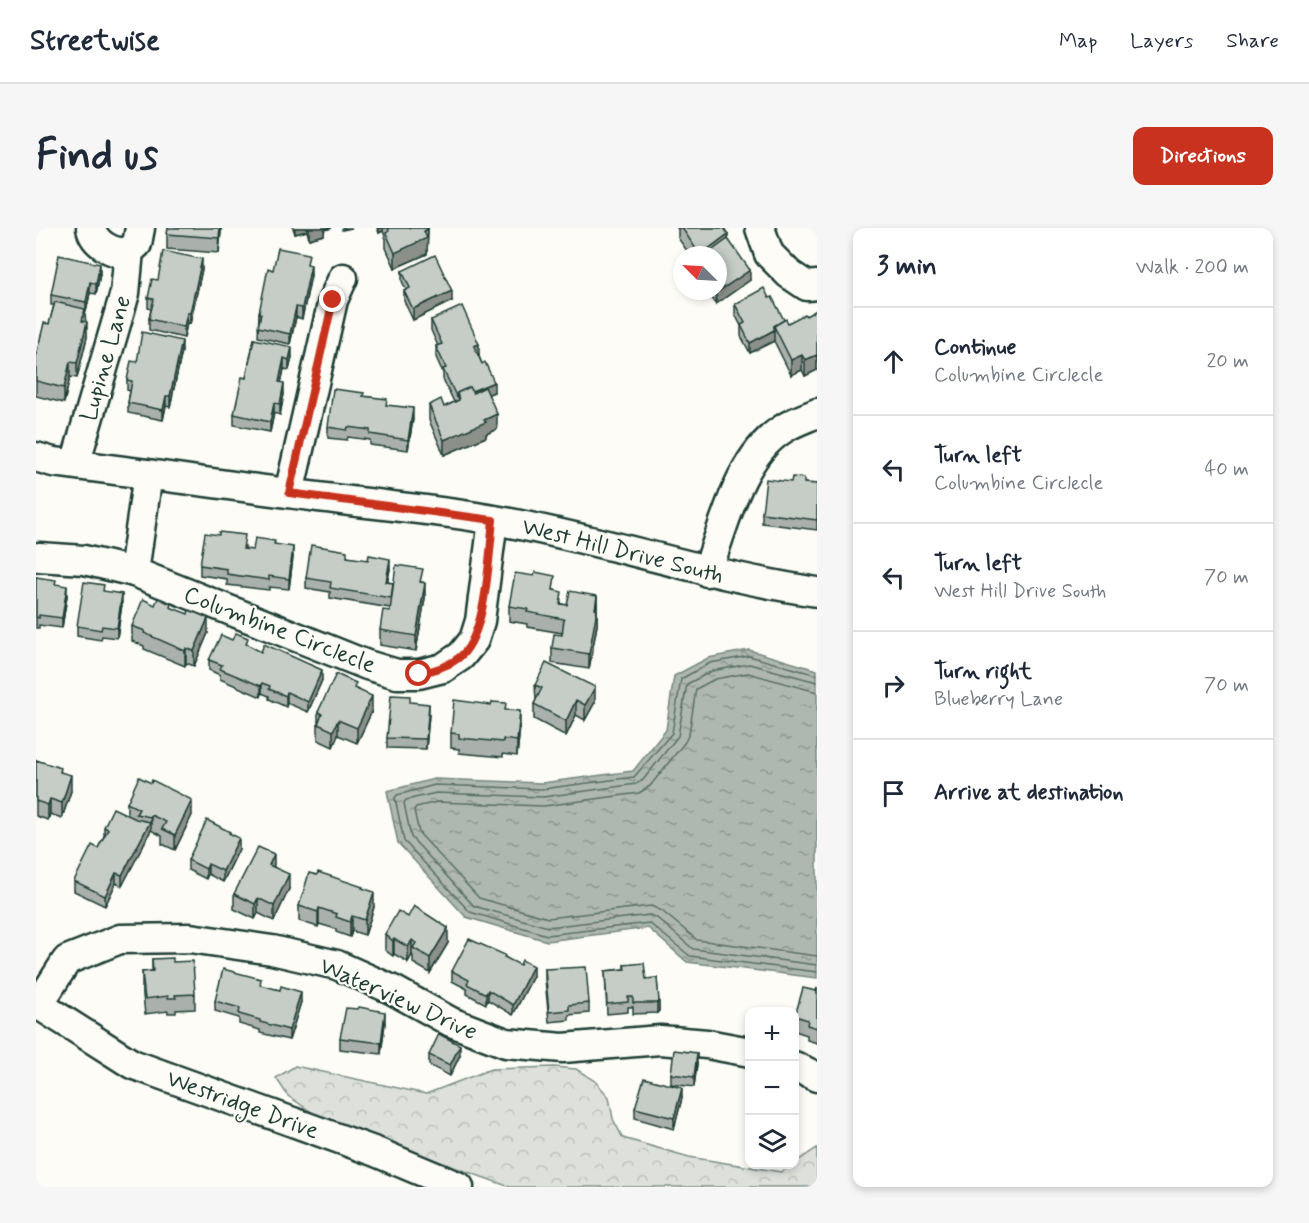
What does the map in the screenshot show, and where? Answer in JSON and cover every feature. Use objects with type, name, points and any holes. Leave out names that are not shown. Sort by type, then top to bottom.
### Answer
[{"type":"street","name":"Lupine Lane","points":[[91,228],[92,235],[104,246],[123,253],[135,239]]},
{"type":"street","points":[[760,228],[769,254],[789,274],[807,286],[817,285]]},
{"type":"street","name":"Lupine Lane","points":[[75,464],[125,293],[135,239]]},
{"type":"street","points":[[289,493],[333,300],[343,279]]},
{"type":"street","points":[[707,572],[744,471],[756,453],[782,429],[817,413]]},
{"type":"street","name":"West Hill Drive South","points":[[36,458],[493,520],[576,536],[707,572],[817,592]]},
{"type":"street","points":[[134,572],[148,474]]},
{"type":"street","name":"Columbine Circlecle","points":[[39,556],[84,560],[134,572],[367,665],[397,674],[419,674],[443,668],[461,656],[474,640],[480,621],[493,520]]},
{"type":"street","name":"Waterview Drive","points":[[37,1004],[67,960],[120,939],[190,938],[272,950],[337,965],[393,990],[451,1022],[506,1043],[563,1048],[660,1040],[707,1044],[745,1051]]},
{"type":"street","name":"Westridge Drive","points":[[37,1004],[132,1064],[376,1152],[459,1187]]},
{"type":"street","points":[[799,1068],[817,1077]]},
{"type":"green space","points":[[295,1066],[426,1094],[491,1069],[554,1067],[576,1069],[595,1081],[609,1097],[613,1119],[623,1138],[689,1157],[745,1166],[745,1169],[781,1172],[786,1169],[799,1169],[799,1160],[817,1148],[817,1187],[510,1187],[325,1121],[288,1096],[276,1078]]},
{"type":"water","points":[[749,650],[817,670],[817,978],[687,962],[648,928],[547,941],[466,917],[398,843],[387,791],[434,779],[542,783],[633,771],[666,730],[674,676],[708,658]]},
{"type":"building","points":[[168,228],[220,228],[219,238],[167,234]]},
{"type":"building","points":[[388,228],[428,228],[424,231],[427,238],[395,253],[386,233],[389,231]]},
{"type":"building","points":[[682,228],[724,228],[728,234],[712,246],[694,246]]},
{"type":"building","points":[[728,239],[750,270],[727,286],[727,246],[718,246]]},
{"type":"building","points":[[278,248],[309,254],[307,264],[311,265],[302,308],[296,307],[290,334],[258,327],[268,268],[273,270]]},
{"type":"building","points":[[163,251],[202,259],[190,313],[187,313],[184,327],[149,319],[154,299],[148,298],[152,279],[158,280]]},
{"type":"building","points":[[59,255],[100,264],[96,284],[90,282],[86,302],[51,295]]},
{"type":"building","points":[[435,255],[452,291],[413,309],[404,291],[410,288],[402,271]]},
{"type":"building","points":[[764,288],[769,298],[772,297],[784,320],[774,326],[774,330],[750,343],[741,325],[745,323],[735,304]]},
{"type":"building","points":[[55,302],[85,309],[82,321],[87,322],[77,363],[70,362],[64,388],[36,381],[36,356],[44,323],[49,324]]},
{"type":"building","points":[[462,306],[479,344],[474,346],[482,364],[485,362],[494,382],[472,391],[470,387],[457,393],[457,398],[443,369],[446,368],[436,346],[442,344],[431,320]]},
{"type":"building","points":[[817,310],[817,355],[805,360],[802,355],[791,360],[774,326],[786,319],[788,323]]},
{"type":"building","points":[[142,332],[182,341],[170,396],[166,396],[163,410],[128,403],[132,381],[127,380],[131,361],[137,362]]},
{"type":"building","points":[[254,339],[292,347],[289,360],[284,358],[279,382],[284,383],[280,404],[274,403],[270,422],[234,414],[242,377],[246,378]]},
{"type":"building","points":[[470,387],[473,393],[485,387],[497,414],[484,420],[486,422],[444,440],[429,405],[441,399],[444,407],[459,400],[457,393]]},
{"type":"building","points":[[333,389],[387,399],[386,405],[413,408],[408,440],[370,434],[370,430],[328,427]]},
{"type":"building","points":[[792,477],[804,478],[804,483],[817,484],[817,520],[762,513],[766,479],[791,482]]},
{"type":"building","points":[[219,532],[245,535],[243,549],[253,550],[255,538],[293,547],[289,579],[269,576],[269,580],[227,574],[227,569],[200,565],[205,533],[219,535]]},
{"type":"building","points":[[311,545],[347,551],[347,557],[368,560],[369,555],[390,559],[386,582],[393,583],[391,598],[330,588],[331,582],[306,578]]},
{"type":"building","points":[[396,565],[423,569],[420,582],[425,583],[416,636],[380,630],[383,610],[390,611]]},
{"type":"building","points":[[535,572],[555,576],[553,590],[562,592],[560,604],[567,605],[570,591],[597,596],[595,609],[597,610],[589,654],[552,648],[554,634],[562,635],[564,619],[509,606],[515,573],[534,576]]},
{"type":"building","points":[[36,577],[56,580],[55,584],[67,586],[62,618],[39,615],[39,618],[36,617]]},
{"type":"building","points":[[84,582],[104,585],[103,591],[122,594],[117,628],[102,626],[101,630],[77,626]]},
{"type":"building","points":[[158,598],[171,604],[170,607],[188,614],[189,610],[208,618],[194,651],[186,648],[185,651],[132,626],[143,599],[155,605]]},
{"type":"building","points":[[236,633],[248,638],[246,644],[261,652],[264,644],[322,670],[308,702],[287,692],[286,696],[269,689],[270,686],[262,683],[261,686],[220,669],[222,665],[209,660],[221,635],[232,640]]},
{"type":"building","points":[[546,663],[595,687],[585,705],[576,700],[566,721],[534,704],[542,688],[535,685]]},
{"type":"building","points":[[336,674],[356,683],[354,688],[372,696],[357,728],[338,720],[333,731],[318,724],[322,714],[318,712]]},
{"type":"building","points":[[391,695],[410,696],[410,702],[429,704],[426,739],[387,738]]},
{"type":"building","points":[[454,700],[491,705],[492,702],[506,703],[505,710],[520,711],[517,741],[459,738],[459,734],[451,733]]},
{"type":"building","points":[[36,760],[61,768],[60,772],[71,775],[62,803],[50,799],[48,805],[36,801]]},
{"type":"building","points":[[139,777],[151,783],[152,780],[192,800],[175,835],[162,829],[166,822],[151,815],[150,817],[136,814],[139,809],[127,803]]},
{"type":"building","points":[[113,808],[136,819],[150,822],[122,875],[116,873],[105,896],[74,881],[92,845],[98,848],[108,829],[104,827]]},
{"type":"building","points":[[207,820],[239,838],[223,871],[208,864],[206,869],[188,860]]},
{"type":"building","points":[[258,847],[274,854],[269,865],[289,874],[274,906],[258,898],[255,904],[234,894]]},
{"type":"building","points":[[318,872],[374,892],[365,920],[352,916],[350,922],[336,917],[337,914],[319,908],[318,912],[299,906],[309,873],[317,875]]},
{"type":"building","points":[[414,906],[448,928],[430,958],[413,948],[416,943],[412,940],[408,947],[394,939],[393,941],[385,934],[398,911],[408,917]]},
{"type":"building","points":[[469,939],[505,955],[504,957],[520,965],[522,960],[533,966],[513,1005],[488,990],[486,994],[467,984],[469,980],[452,971]]},
{"type":"building","points":[[173,958],[173,962],[193,961],[195,994],[175,995],[176,998],[168,998],[168,996],[145,999],[142,972],[153,971],[152,959]]},
{"type":"building","points":[[644,963],[646,979],[657,978],[659,1001],[657,1003],[633,1003],[633,997],[628,997],[628,1002],[607,1004],[605,971],[625,969],[624,965]]},
{"type":"building","points":[[586,967],[589,1003],[569,1005],[569,1010],[549,1012],[545,969]]},
{"type":"building","points":[[223,969],[261,979],[260,985],[280,990],[281,986],[301,992],[289,1030],[239,1014],[240,1008],[215,1001]]},
{"type":"building","points":[[803,988],[816,991],[817,988],[817,1028],[807,1025],[808,1020],[799,1017],[798,1007]]},
{"type":"building","points":[[359,1007],[385,1012],[381,1043],[340,1038],[346,1008],[358,1009]]},
{"type":"building","points":[[439,1034],[460,1045],[450,1065],[429,1055]]},
{"type":"building","points":[[674,1050],[697,1053],[694,1077],[671,1074]]},
{"type":"building","points":[[644,1078],[682,1088],[674,1118],[635,1108]]},
{"type":"route","points":[[333,300],[289,493],[493,520],[480,621],[474,640],[461,656],[443,668],[419,674]]}]
